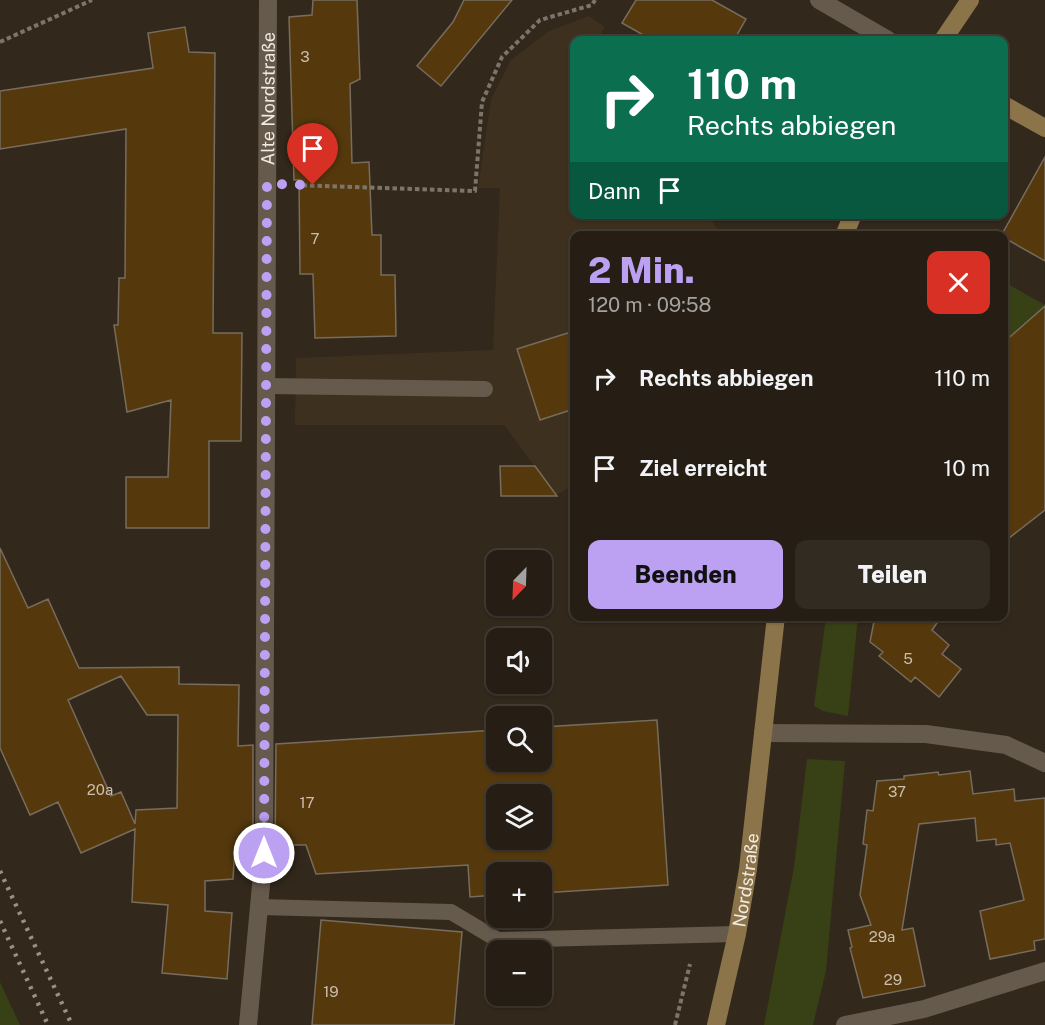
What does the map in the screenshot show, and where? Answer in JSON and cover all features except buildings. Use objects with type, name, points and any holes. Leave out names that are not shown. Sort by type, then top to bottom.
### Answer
[{"type":"street","name":"Alte Nordstraße","points":[[248,1025],[264,853],[268,0]]},
{"type":"street","points":[[819,0],[881,36]]},
{"type":"street","points":[[946,36],[970,0]]},
{"type":"street","points":[[1008,107],[1045,128]]},
{"type":"street","name":"Nordstraße","points":[[716,1025],[748,870],[775,621]]},
{"type":"street","points":[[763,733],[926,734],[1006,746],[1045,763]]},
{"type":"street","points":[[845,1025],[924,1009],[1045,971]]},
{"type":"lane","points":[[266,386],[485,389]]},
{"type":"lane","points":[[259,908],[451,912],[498,940],[736,934]]},
{"type":"path","points":[[0,42],[93,0]]},
{"type":"path","points":[[267,184],[475,191],[482,102],[502,57],[540,20],[592,5],[595,0]]},
{"type":"path","points":[[675,1025],[697,934]]},
{"type":"shaded area","points":[[589,16],[605,27],[601,36],[570,36],[570,219],[711,219],[718,231],[570,231],[570,487],[556,495],[504,425],[295,425],[296,358],[493,350],[500,188],[478,188],[491,99],[511,60],[549,31]]},
{"type":"green space","points":[[1008,284],[1045,305],[1008,337]]},
{"type":"green space","points":[[825,621],[858,621],[848,716],[823,711],[814,706]]},
{"type":"green space","points":[[807,759],[845,761],[826,971],[813,1025],[764,1025],[794,867]]},
{"type":"green space","points":[[0,982],[20,1025],[0,1025]]},
{"type":"railway","points":[[0,871],[72,1025]]},
{"type":"railway","points":[[0,921],[48,1025]]},
{"type":"route","points":[[264,853],[267,184],[313,185]]}]
